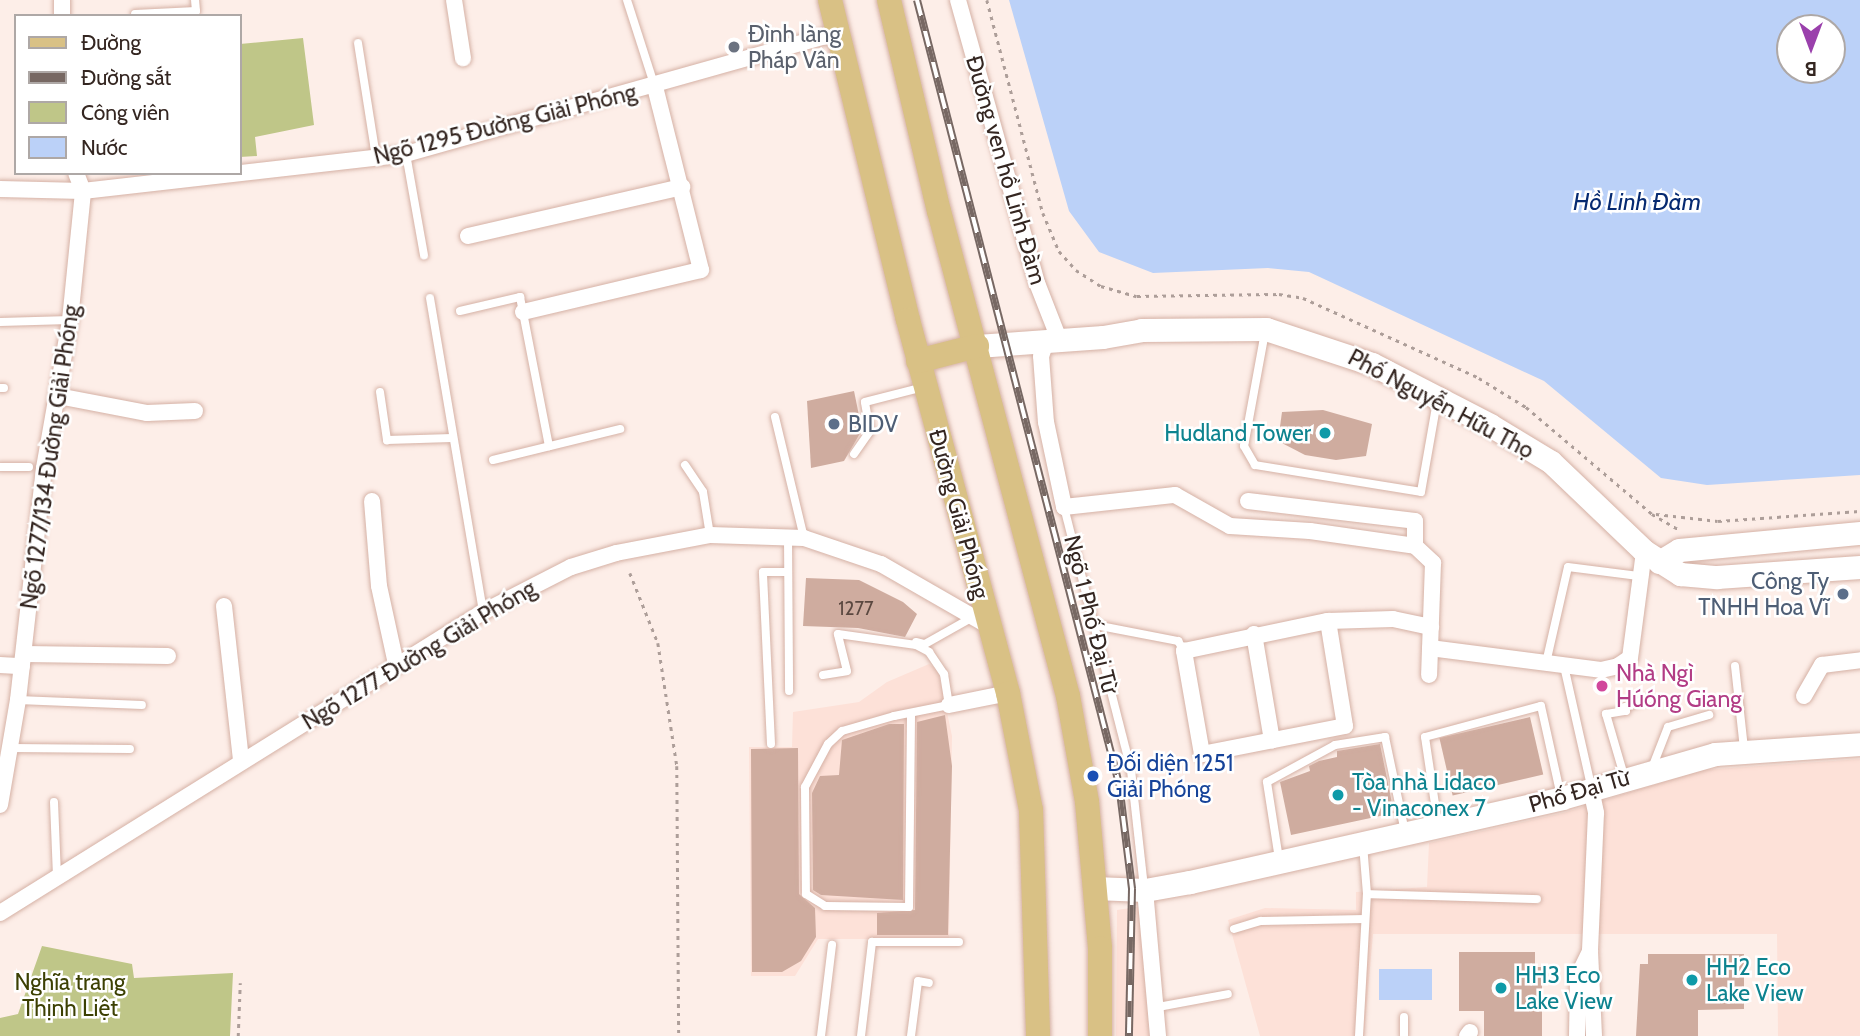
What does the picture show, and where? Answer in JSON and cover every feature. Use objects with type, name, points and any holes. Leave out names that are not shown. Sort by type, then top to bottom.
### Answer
[{"type":"main road","name":"Đường Giải Phóng","points":[[830,0],[980,622],[1008,692],[1031,810],[1038,1036]]},
{"type":"main road","points":[[888,0],[1068,696],[1087,802],[1094,888],[1100,1036]]},
{"type":"main road","name":"Phố Nguyễn Hữu Thọ","points":[[977,346],[1207,326],[1266,329],[1373,364],[1551,462],[1651,557],[1680,574],[1717,577],[1860,567]]},
{"type":"main road","points":[[918,361],[977,346]]},
{"type":"main road","points":[[1651,557],[1679,550],[1860,533]]},
{"type":"main road","name":"Phố Đại Từ","points":[[1094,888],[1145,890],[1406,835],[1562,798],[1651,770],[1715,754],[1860,744]]},
{"type":"street","points":[[454,0],[463,58]]},
{"type":"street","name":"Đường ven hồ Linh Đàm","points":[[958,0],[1053,339]]},
{"type":"street","name":"Ngõ 1295 Đường Giải Phóng","points":[[242,173],[406,154],[656,87],[837,33]]},
{"type":"street","points":[[523,312],[701,270],[656,87]]},
{"type":"street","points":[[77,175],[83,191]]},
{"type":"street","name":"Ngõ 1295 Đường Giải Phóng","points":[[0,189],[83,191],[225,175]]},
{"type":"street","points":[[468,236],[682,187]]},
{"type":"street","name":"Ngõ 1277/134 Đường Giải Phóng","points":[[0,805],[7,743],[18,700],[44,468],[70,320],[83,191]]},
{"type":"street","name":"Ngõ 1 Phố Đại Từ","points":[[1053,339],[1041,356],[1046,422],[1064,508]]},
{"type":"street","points":[[58,396],[147,413],[195,411]]},
{"type":"street","points":[[1064,508],[1175,495],[1230,526],[1310,531],[1415,547],[1433,563],[1429,675]]},
{"type":"street","points":[[372,501],[379,586],[396,664]]},
{"type":"street","points":[[1248,501],[1415,521],[1415,547]]},
{"type":"street","name":"Ngõ 1277 Đường Giải Phóng","points":[[0,913],[396,664],[483,612],[571,567],[660,541],[710,535],[796,537],[881,564],[980,622]]},
{"type":"street","points":[[1430,648],[1601,670],[1630,658],[1638,576],[1651,557]]},
{"type":"street","points":[[224,606],[241,761]]},
{"type":"street","points":[[1328,621],[1345,726],[1202,754],[1184,651],[1254,634],[1328,621],[1393,619],[1431,627]]},
{"type":"street","points":[[1254,634],[1272,740]]},
{"type":"street","points":[[0,665],[23,660],[168,656]]},
{"type":"street","points":[[1804,696],[1822,665],[1860,660]]},
{"type":"street","points":[[949,705],[1008,692]]},
{"type":"street","points":[[1591,789],[1596,813],[1591,947],[1594,1036]]},
{"type":"street","points":[[1145,890],[1158,1007],[1158,1036]]},
{"type":"street","points":[[1577,1036],[1577,976],[1591,947]]},
{"type":"lane","points":[[135,14],[196,11],[195,0]]},
{"type":"lane","points":[[627,0],[656,87]]},
{"type":"lane","points":[[358,43],[376,158]]},
{"type":"lane","points":[[406,154],[424,255]]},
{"type":"lane","points":[[460,311],[520,297],[549,446]]},
{"type":"lane","points":[[430,298],[483,612]]},
{"type":"lane","points":[[0,322],[70,320]]},
{"type":"lane","points":[[1266,329],[1244,446],[1255,465],[1421,492],[1437,398]]},
{"type":"lane","points":[[854,454],[870,431],[865,402],[925,386]]},
{"type":"lane","points":[[380,392],[387,440],[452,438]]},
{"type":"lane","points":[[775,417],[796,537],[788,572],[789,691]]},
{"type":"lane","points":[[493,460],[620,429]]},
{"type":"lane","points":[[685,465],[703,492],[710,535]]},
{"type":"lane","points":[[0,467],[29,467]]},
{"type":"lane","name":"Ngõ 1 Phố Đại Từ","points":[[1064,508],[1131,770],[1145,890]]},
{"type":"lane","points":[[1546,663],[1568,567],[1638,576]]},
{"type":"lane","points":[[771,744],[763,572],[788,572]]},
{"type":"lane","points":[[906,640],[925,644],[980,622]]},
{"type":"lane","points":[[1095,625],[1178,641],[1184,651]]},
{"type":"lane","points":[[823,675],[847,671],[838,634],[916,645],[929,652],[944,674],[949,705],[911,713],[842,731],[828,744],[808,776],[806,894],[825,906],[909,907],[911,713]]},
{"type":"lane","points":[[1564,666],[1591,789]]},
{"type":"lane","points":[[1735,666],[1744,752]]},
{"type":"lane","points":[[1625,779],[1606,714],[1626,711],[1625,706],[1648,699]]},
{"type":"lane","points":[[18,700],[142,705]]},
{"type":"lane","points":[[1439,827],[1425,737],[1541,706],[1562,798]]},
{"type":"lane","points":[[1651,770],[1668,727],[1709,715]]},
{"type":"lane","points":[[1279,862],[1267,782],[1335,745],[1385,737],[1406,835]]},
{"type":"lane","points":[[7,743],[130,749]]},
{"type":"lane","points":[[54,802],[57,876]]},
{"type":"lane","points":[[1359,1036],[1367,894],[1363,844]]},
{"type":"lane","points":[[1367,894],[1537,899]]},
{"type":"lane","points":[[1234,929],[1261,921],[1366,919]]},
{"type":"lane","points":[[861,1036],[872,942],[960,942]]},
{"type":"lane","points":[[821,1036],[832,945]]},
{"type":"lane","points":[[911,1036],[918,981],[929,983]]},
{"type":"lane","points":[[1158,1007],[1228,994]]},
{"type":"lane","points":[[1404,1017],[1404,1036]]},
{"type":"path","points":[[987,0],[1043,213],[1059,251],[1076,270],[1101,286],[1137,296]]},
{"type":"path","points":[[1680,530],[1652,514],[1718,521],[1860,511]]},
{"type":"path","points":[[630,573],[658,643],[677,766],[679,1036]]},
{"type":"path","points":[[238,1036],[240,984]]},
{"type":"shaded area","points":[[929,664],[938,670],[952,736],[949,939],[818,939],[795,976],[751,976],[749,747],[792,747],[793,712],[859,702],[887,682]]},
{"type":"shaded area","points":[[1860,759],[1860,1036],[1778,1036],[1777,934],[1373,934],[1364,1036],[1260,1036],[1228,920],[1265,908],[1356,910],[1356,892],[1427,887],[1429,843],[1563,813],[1702,770]]},
{"type":"shaded area","points":[[1144,906],[1149,1036],[1116,1036],[1117,910]]},
{"type":"green space","points":[[303,38],[314,125],[255,137],[257,156],[242,157],[242,44]]},
{"type":"green space","name":"Nghĩa trang Thịnh Liệt","points":[[42,946],[132,964],[134,978],[233,973],[230,1036],[0,1036],[0,1018],[18,1014]]},
{"type":"water","name":"Hồ Linh Đàm","points":[[1009,0],[1860,0],[1860,475],[1707,485],[1661,478],[1544,381],[1309,272],[1268,268],[1153,273],[1099,252],[1069,211]]},
{"type":"water","points":[[1379,969],[1432,969],[1432,1000],[1379,1000]]},
{"type":"building","name":"BIDV","points":[[854,391],[862,430],[844,461],[811,468],[807,401]]},
{"type":"building","name":"Hudland Tower","points":[[1323,410],[1372,424],[1366,456],[1336,460],[1305,455],[1278,441],[1282,412]]},
{"type":"building","points":[[806,578],[859,580],[903,602],[917,614],[905,637],[858,628],[803,626]]},
{"type":"building","points":[[945,715],[952,766],[948,935],[877,935],[877,913],[915,910],[917,722]]},
{"type":"building","points":[[1530,717],[1543,774],[1453,795],[1439,738]]},
{"type":"building","points":[[889,724],[904,724],[903,900],[821,895],[813,890],[812,793],[820,776],[839,775],[842,740]]},
{"type":"building","name":"Tòa nhà Lidaco - Vinaconex 7","points":[[1380,744],[1394,813],[1291,835],[1280,782],[1310,771],[1309,766],[1319,761],[1337,757],[1337,751]]},
{"type":"building","points":[[798,748],[799,894],[815,908],[816,937],[801,961],[782,972],[752,972],[751,749]]},
{"type":"building","name":"HH3 Eco Lake View","points":[[1459,952],[1535,952],[1535,967],[1542,967],[1542,1036],[1484,1036],[1484,1011],[1459,1011]]},
{"type":"building","name":"HH2 Eco Lake View","points":[[1648,954],[1744,954],[1744,1009],[1698,1010],[1698,1036],[1636,1036],[1640,964],[1648,964]]},
{"type":"railway","points":[[917,0],[1119,784],[1132,889],[1129,1036]]},
{"type":"place","name":"Đình làng Pháp Vân","points":[[734,47]]},
{"type":"place","name":"BIDV","points":[[834,424]]},
{"type":"place","name":"Hudland Tower","points":[[1325,433]]},
{"type":"place","name":"Công Ty TNHH Hoa Vĩ","points":[[1843,594]]},
{"type":"place","name":"Nhà Ngì Húóng Giang","points":[[1602,686]]},
{"type":"place","name":"Đối diện 1251 Giải Phóng","points":[[1093,776]]},
{"type":"place","name":"Tòa nhà Lidaco - Vinaconex 7","points":[[1338,795]]},
{"type":"place","name":"HH2 Eco Lake View","points":[[1692,980]]},
{"type":"place","name":"HH3 Eco Lake View","points":[[1501,988]]}]
